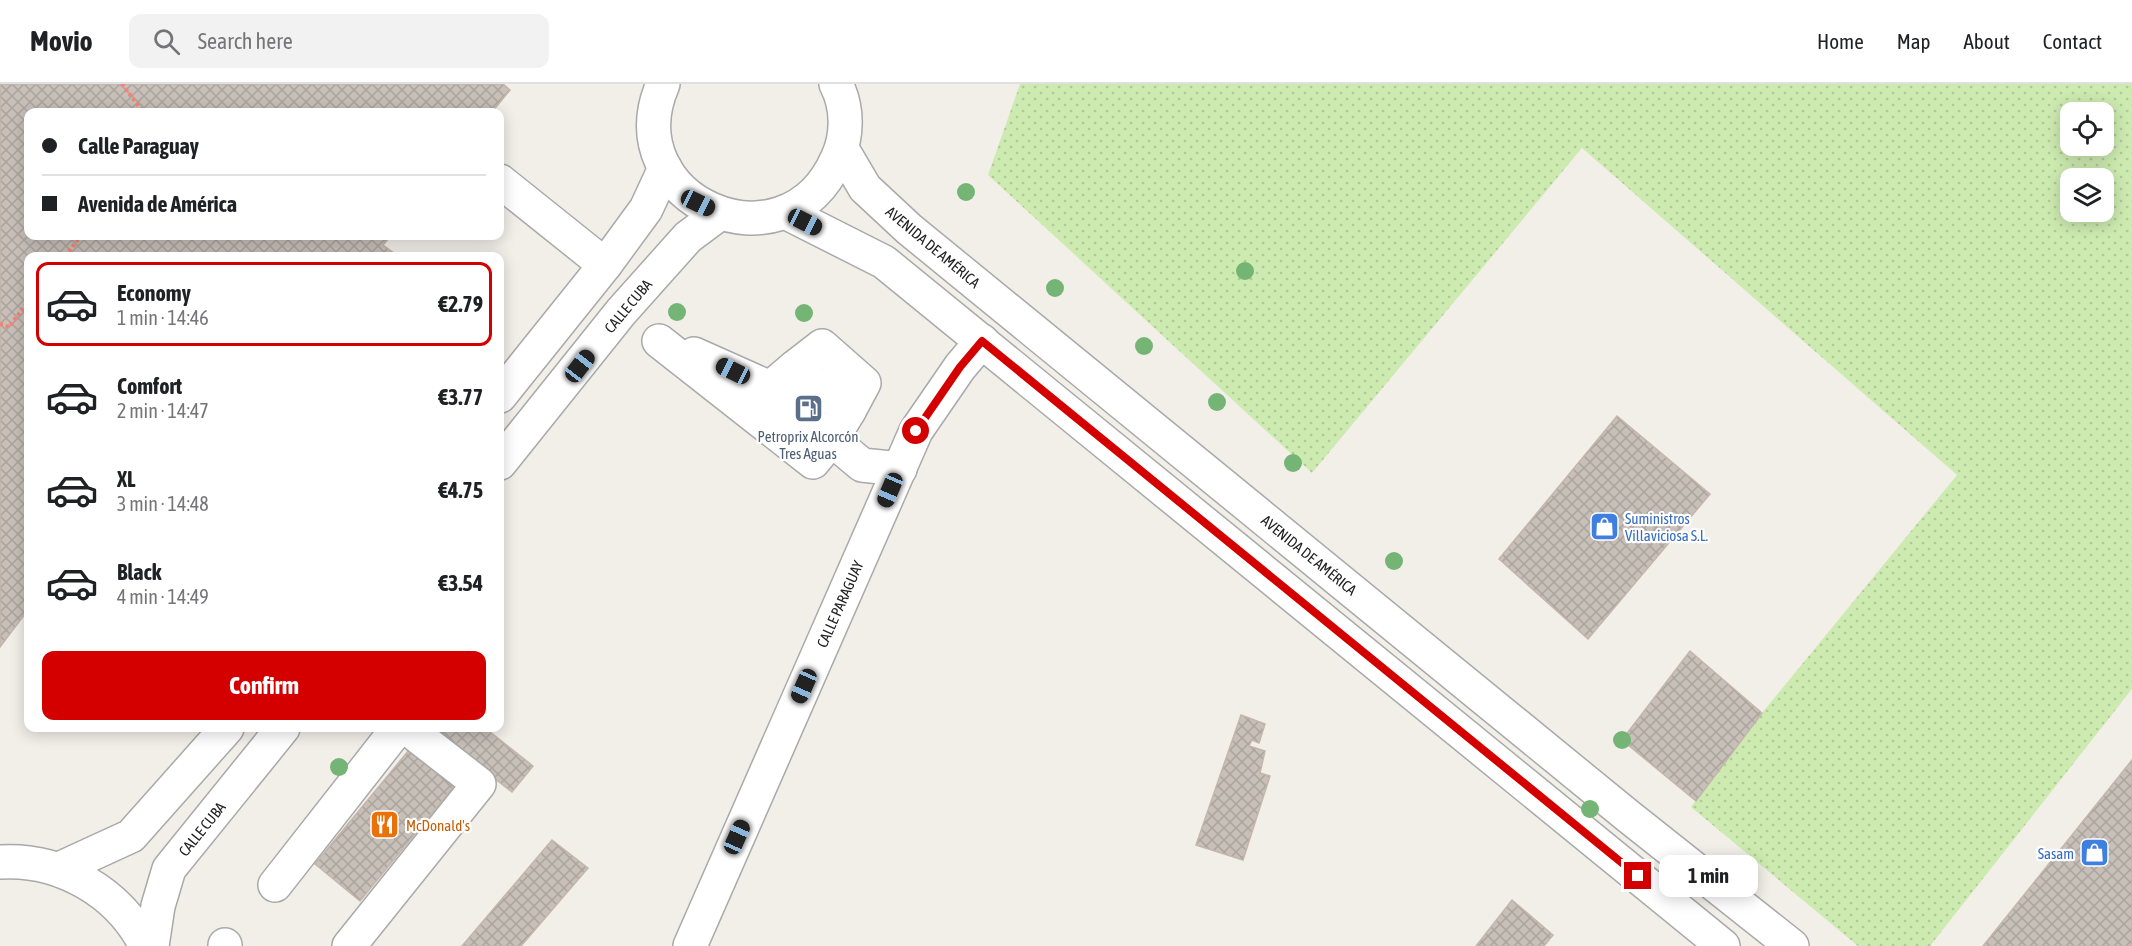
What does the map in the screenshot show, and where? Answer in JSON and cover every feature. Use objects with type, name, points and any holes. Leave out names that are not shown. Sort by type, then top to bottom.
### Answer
[{"type":"street","points":[[655,89],[654,122],[657,146],[665,168],[679,188],[698,203],[719,214],[752,219],[785,212],[811,198],[830,175],[842,149],[845,121],[836,84]]},
{"type":"street","name":"AVENIDA DE AMÉRICA","points":[[842,149],[865,188],[909,229],[1618,809],[1792,946]]},
{"type":"street","points":[[504,386],[510,371],[604,265],[646,209],[665,168]]},
{"type":"street","points":[[504,184],[604,265]]},
{"type":"street","points":[[785,212],[884,262],[1723,946]]},
{"type":"street","name":"CALLE CUBA","points":[[504,458],[621,312],[688,237],[719,214]]},
{"type":"street","points":[[621,312],[813,462],[832,439],[849,411],[795,367],[770,388]]},
{"type":"street","points":[[659,341],[715,362],[770,388],[862,465],[900,469]]},
{"type":"street","name":"CALLE PARAGUAY","points":[[690,946],[916,431],[960,367],[982,341]]},
{"type":"street","points":[[58,869],[130,836],[223,732]]},
{"type":"street","name":"CALLE CUBA","points":[[152,946],[158,906],[169,869],[280,732]]},
{"type":"street","points":[[275,885],[395,732]]},
{"type":"street","points":[[349,946],[479,784],[411,732]]},
{"type":"street","points":[[0,862],[20,861],[58,869],[97,888],[129,918],[146,946]]},
{"type":"path","points":[[122,84],[140,108]]},
{"type":"path","points":[[67,252],[78,240]]},
{"type":"path","points":[[0,324],[9,327],[24,307]]},
{"type":"green space","points":[[1020,84],[2132,84],[2132,689],[1930,946],[1858,946],[1691,807],[1762,713],[1957,475],[1582,148],[1312,473],[988,175]]},
{"type":"building","points":[[0,84],[503,84],[510,90],[495,108],[24,108],[24,240],[387,240],[383,245],[393,252],[24,252],[24,615],[0,647]]},
{"type":"building","name":"Suministros Villaviciosa S.L.","points":[[1617,416],[1710,494],[1588,639],[1499,559]]},
{"type":"building","points":[[1690,651],[1762,713],[1696,801],[1622,740]]},
{"type":"building","points":[[1241,715],[1265,724],[1259,743],[1252,740],[1249,746],[1265,751],[1260,773],[1270,776],[1243,860],[1196,845]]},
{"type":"building","points":[[435,732],[490,732],[533,766],[512,792]]},
{"type":"building","name":"McDonald's","points":[[409,750],[454,786],[360,901],[315,864]]},
{"type":"building","name":"Sasam","points":[[2132,760],[2132,946],[1983,946]]},
{"type":"building","points":[[552,840],[588,868],[521,946],[462,946]]},
{"type":"building","points":[[1512,900],[1553,935],[1544,946],[1476,946]]},
{"type":"place","name":"Petroprix Alcorcón Tres Aguas","points":[[808,409]]},
{"type":"place","name":"Suministros Villaviciosa S.L.","points":[[1604,527]]},
{"type":"place","name":"McDonald's","points":[[385,825]]},
{"type":"place","name":"Sasam","points":[[2095,853]]},
{"type":"route","points":[[916,431],[960,367],[982,341],[1638,876]]}]
